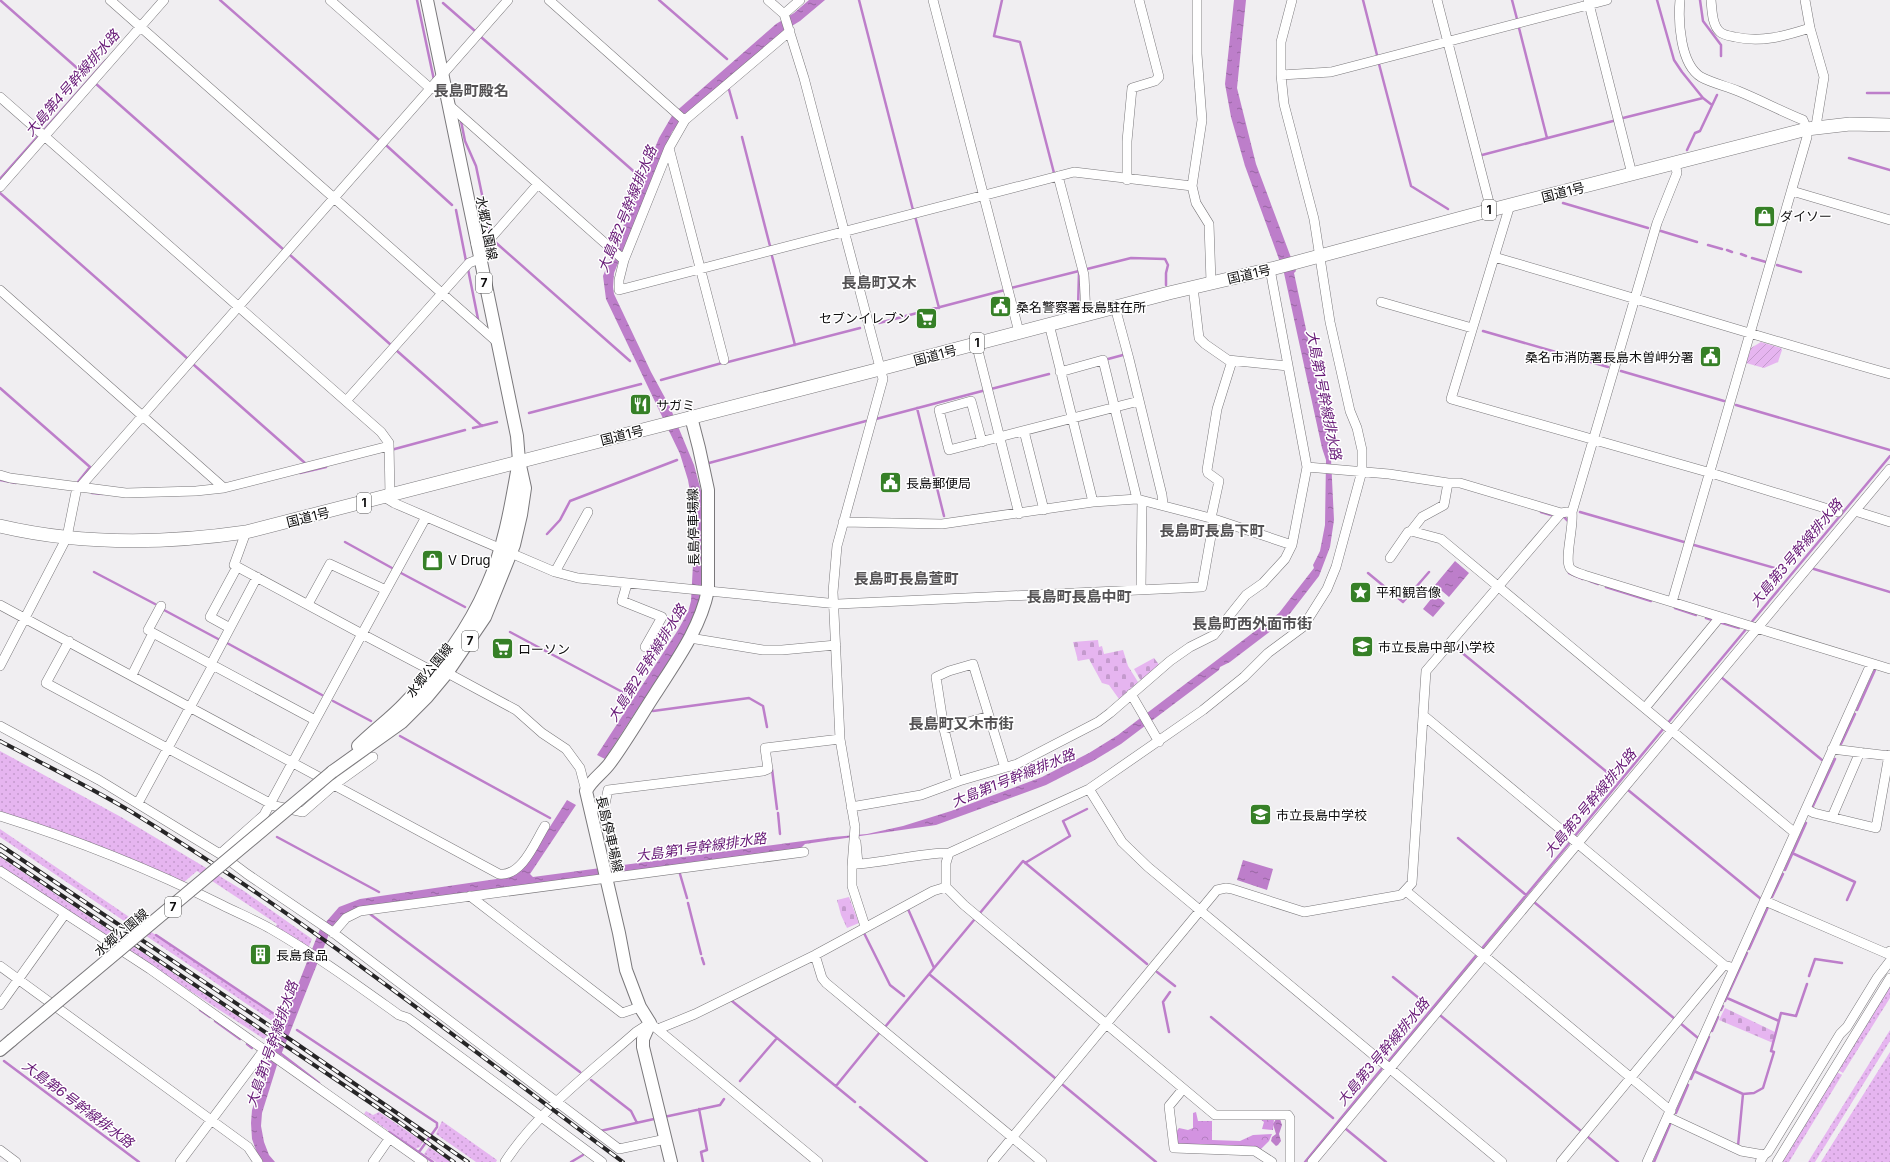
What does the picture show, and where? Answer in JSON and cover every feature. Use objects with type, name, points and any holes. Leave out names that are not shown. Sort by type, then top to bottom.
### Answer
[{"type":"highway","name":"国道1号","points":[[0,526],[39,534],[67,537],[153,541],[199,538],[246,532],[387,497],[519,461],[880,369],[1211,282],[1273,268],[1510,205],[1811,128],[1850,124],[1890,125]]},
{"type":"main road","name":"水郷公園線","points":[[427,0],[442,75],[450,105],[479,259],[517,436],[519,461],[525,488],[511,554],[485,617],[439,671]]},
{"type":"main road","name":"長島停車場線","points":[[654,1026],[640,1007],[626,970],[619,933],[586,791],[590,783],[609,764],[690,638],[706,600],[708,490],[700,448],[686,418]]},
{"type":"main road","name":"水郷公園線","points":[[0,1050],[332,772],[402,722],[428,697],[439,671],[473,615],[487,585],[500,548],[510,510],[519,461]]},
{"type":"main road","points":[[654,1026],[643,1039],[642,1047],[671,1162]]},
{"type":"street","points":[[110,0],[497,342]]},
{"type":"street","points":[[0,186],[42,134],[138,25],[164,0]]},
{"type":"street","points":[[330,0],[430,89]]},
{"type":"street","points":[[0,666],[67,537],[79,487],[508,0]]},
{"type":"street","points":[[549,0],[684,120]]},
{"type":"street","points":[[768,0],[784,15],[790,31],[804,78],[883,379],[843,522],[835,559],[833,602],[840,739],[858,864],[904,857],[914,858],[933,853],[949,853],[1089,789],[1159,742],[1203,710],[1244,677],[1268,653],[1303,627],[1327,589],[1336,567],[1362,471],[1362,450],[1357,428],[1350,411],[1326,303],[1321,255],[1314,219],[1284,104],[1281,75],[1281,42],[1292,0]]},
{"type":"street","points":[[784,15],[800,0]]},
{"type":"street","points":[[933,0],[985,195],[1019,332]]},
{"type":"street","points":[[1127,180],[1127,141],[1132,88],[1155,81],[1159,77],[1139,0]]},
{"type":"street","points":[[1197,0],[1197,54],[1202,120],[1192,186],[1196,203],[1210,224],[1211,282]]},
{"type":"street","points":[[1437,0],[1491,210]]},
{"type":"street","points":[[1281,75],[1331,72],[1588,2],[1607,0]]},
{"type":"street","points":[[1680,0],[1679,16],[1681,42],[1689,61],[1700,76],[1725,85],[1803,120],[1811,128]]},
{"type":"street","points":[[1711,0],[1715,24],[1720,32],[1727,35],[1756,40],[1787,35],[1810,28]]},
{"type":"street","points":[[1672,602],[1711,473],[1807,137],[1811,128],[1824,77],[1810,28],[1805,0]]},
{"type":"street","points":[[1588,2],[1632,174]]},
{"type":"street","points":[[790,31],[685,120],[677,131],[624,259],[619,280],[619,290],[1074,172],[1127,180],[1192,186]]},
{"type":"street","points":[[0,97],[381,432],[390,443],[387,497],[426,517],[555,572],[590,580],[833,602],[880,602],[1202,587],[1219,481],[1208,473],[1207,470],[1217,409],[1232,361]]},
{"type":"street","points":[[450,105],[624,259]]},
{"type":"street","points":[[669,148],[724,360]]},
{"type":"street","points":[[1675,163],[1677,173],[1657,223],[1572,512],[1574,522],[1568,564],[1574,572],[1890,669]]},
{"type":"street","points":[[1058,176],[1084,275],[1086,315]]},
{"type":"street","points":[[476,244],[490,239],[538,184]]},
{"type":"street","points":[[1792,191],[1890,220]]},
{"type":"street","points":[[1510,205],[1451,399],[1594,441],[1711,473],[1838,512]]},
{"type":"street","points":[[1494,257],[1750,334],[1890,374]]},
{"type":"street","points":[[346,401],[470,263],[479,259]]},
{"type":"street","points":[[851,807],[922,795],[957,782],[1017,764],[1098,722],[1184,650],[1214,635],[1246,595],[1263,583],[1279,567],[1292,545],[1311,467],[1288,366],[1273,268]]},
{"type":"street","points":[[1193,287],[1199,338],[1205,344],[1228,360],[1288,366]]},
{"type":"street","points":[[0,290],[224,488]]},
{"type":"street","points":[[1381,302],[1472,328]]},
{"type":"street","points":[[1115,307],[1162,495],[1162,504]]},
{"type":"street","points":[[1049,324],[1093,502]]},
{"type":"street","points":[[976,344],[1019,514]]},
{"type":"street","points":[[1060,372],[1103,360],[1140,500],[1142,589]]},
{"type":"street","points":[[982,442],[971,401],[939,410],[949,450],[982,442],[1139,401]]},
{"type":"street","points":[[1024,431],[1044,510]]},
{"type":"street","points":[[0,475],[10,478],[126,493],[196,491],[224,488],[390,449]]},
{"type":"street","points":[[1311,467],[1362,471],[1448,483],[1460,483],[1561,513],[1572,512]]},
{"type":"street","points":[[1312,1162],[1387,1066],[1668,727],[1755,628],[1890,469]]},
{"type":"street","points":[[1390,558],[1408,532],[1411,531],[1422,516],[1444,505],[1448,483]]},
{"type":"street","points":[[843,522],[942,524],[1019,514],[1093,502],[1140,500],[1162,504],[1212,518],[1292,545]]},
{"type":"street","points":[[1855,511],[1890,522]]},
{"type":"street","points":[[555,572],[588,512]]},
{"type":"street","points":[[992,1162],[1217,890],[1226,888],[1304,912],[1401,895],[1406,891],[1412,883],[1426,671],[1561,513]]},
{"type":"street","points":[[220,854],[264,815],[426,517]]},
{"type":"street","points":[[1411,531],[1442,539],[1795,833]]},
{"type":"street","points":[[246,532],[234,565],[362,634],[516,710],[542,733],[566,749],[580,768],[586,791]]},
{"type":"street","points":[[308,604],[330,564],[386,590]]},
{"type":"street","points":[[230,628],[210,617],[237,567]]},
{"type":"street","points":[[138,803],[190,707],[257,577]]},
{"type":"street","points":[[627,584],[622,601],[662,617],[645,647]]},
{"type":"street","points":[[161,606],[148,630],[315,720]]},
{"type":"street","points":[[1,608],[25,618],[69,641],[500,876],[514,871],[525,859],[545,826]]},
{"type":"street","points":[[1645,708],[1720,617]]},
{"type":"street","points":[[132,675],[153,633]]},
{"type":"street","points":[[690,638],[763,650],[782,650],[836,645]]},
{"type":"street","points":[[69,641],[46,683],[270,804],[303,812],[334,785],[373,757]]},
{"type":"street","points":[[957,782],[944,729],[936,677],[949,671],[973,664],[1005,768]]},
{"type":"street","points":[[1647,1162],[1670,1114],[1871,664]]},
{"type":"street","points":[[1131,694],[1159,742]]},
{"type":"street","points":[[1422,715],[1724,965],[1734,968]]},
{"type":"street","points":[[944,729],[989,716]]},
{"type":"street","points":[[0,726],[138,803],[220,854],[320,923],[619,1149],[666,1138]]},
{"type":"street","points":[[590,809],[605,804],[608,790],[763,771],[768,769],[765,748],[840,739]]},
{"type":"street","points":[[1806,809],[1814,813],[1876,828],[1889,755],[1832,750]]},
{"type":"street","points":[[1832,817],[1860,752]]},
{"type":"street","points":[[1089,789],[1119,836],[1133,853],[1502,1162]]},
{"type":"street","points":[[0,816],[108,853],[177,883],[246,916],[320,959],[399,1015],[408,1018],[602,1162]]},
{"type":"street","points":[[855,837],[852,866],[852,886],[865,926]]},
{"type":"street","points":[[332,932],[346,918],[360,912],[501,891],[804,852]]},
{"type":"street","points":[[949,853],[946,863],[946,887],[964,905],[1215,1116],[1288,1115],[1290,1118],[1290,1162]]},
{"type":"street","points":[[0,871],[150,969],[423,1162]]},
{"type":"street","points":[[500,876],[501,891]]},
{"type":"street","points":[[505,1162],[520,1141],[557,1103],[636,1032],[695,1014],[815,955],[865,926],[893,914],[933,891],[946,887]]},
{"type":"street","points":[[1406,891],[1631,1078],[1670,1114],[1741,1151],[1762,1158],[1768,1152],[1840,1034],[1847,1027],[1877,978],[1879,968],[1889,955],[1765,901]]},
{"type":"street","points":[[470,896],[622,1013],[640,1007]]},
{"type":"street","points":[[0,1005],[65,914]]},
{"type":"street","points":[[815,955],[822,978],[826,983],[1042,1162]]},
{"type":"street","points":[[1561,1162],[1724,965]]},
{"type":"street","points":[[0,966],[248,1147],[258,1162]]},
{"type":"street","points":[[1778,1162],[1890,978]]},
{"type":"street","points":[[654,1026],[818,1162]]},
{"type":"street","points":[[180,1162],[266,1052]]},
{"type":"street","points":[[1183,1089],[1169,1106],[1174,1148],[1255,1151],[1272,1162]]},
{"type":"street","points":[[372,1162],[389,1139]]},
{"type":"street","points":[[0,1150],[16,1162]]},
{"type":"green space","points":[[1761,342],[1781,348],[1782,350],[1778,362],[1764,368],[1746,363],[1751,348]]},
{"type":"green space","points":[[1098,640],[1099,647],[1102,646],[1104,654],[1123,650],[1128,666],[1138,682],[1119,699],[1109,685],[1102,683],[1089,659],[1078,661],[1073,642]]},
{"type":"green space","points":[[1154,658],[1160,666],[1141,681],[1134,669]]},
{"type":"green space","points":[[0,751],[121,817],[244,891],[312,939],[308,949],[274,929],[277,924],[197,871],[183,883],[0,814]]},
{"type":"green space","points":[[0,829],[279,1019],[277,1023],[0,837]]},
{"type":"green space","points":[[0,857],[267,1036],[264,1039],[0,867]]},
{"type":"green space","points":[[849,897],[859,923],[847,928],[841,915],[837,900]]},
{"type":"green space","points":[[1890,986],[1890,998],[1843,1073],[1838,1070]]},
{"type":"green space","points":[[1725,1008],[1775,1032],[1773,1043],[1719,1020]]},
{"type":"green space","points":[[1890,1030],[1890,1041],[1815,1162],[1808,1162]]},
{"type":"green space","points":[[1890,1052],[1890,1162],[1821,1162]]},
{"type":"green space","points":[[1837,1072],[1842,1075],[1789,1162],[1782,1162]]},
{"type":"green space","points":[[366,1111],[373,1115],[379,1112],[423,1142],[420,1147],[415,1149],[364,1114]]},
{"type":"green space","points":[[1196,1112],[1198,1121],[1212,1121],[1212,1140],[1240,1141],[1253,1135],[1272,1134],[1269,1141],[1261,1149],[1179,1145],[1176,1136],[1179,1128],[1188,1130],[1193,1128],[1193,1113]]},
{"type":"green space","points":[[1260,1119],[1274,1119],[1273,1130],[1262,1129],[1264,1122]]},
{"type":"green space","points":[[442,1121],[497,1160],[496,1162],[476,1162],[436,1134]]},
{"type":"green space","points":[[429,1147],[451,1162],[436,1162],[424,1154]]},
{"type":"water","points":[[809,0],[825,0],[800,21],[782,32],[687,113],[672,132],[614,273],[614,294],[651,372],[670,407],[694,465],[701,491],[703,567],[700,604],[685,636],[605,759],[597,755],[678,630],[688,612],[691,601],[693,564],[693,508],[688,480],[680,454],[606,299],[603,276],[659,138],[673,114],[776,24],[794,13]]},
{"type":"water","points":[[1234,0],[1246,0],[1237,88],[1256,164],[1296,271],[1294,273],[1328,432],[1331,459],[1334,520],[1330,547],[1319,576],[1285,620],[1230,662],[1220,667],[1219,670],[1121,744],[1093,761],[1046,785],[936,825],[805,844],[801,848],[357,909],[331,929],[277,1065],[262,1113],[261,1126],[264,1142],[269,1155],[275,1162],[263,1162],[257,1153],[252,1139],[252,1110],[269,1058],[320,929],[339,907],[360,899],[510,877],[523,869],[567,800],[576,805],[530,874],[533,877],[833,837],[867,834],[903,826],[951,811],[1042,777],[1089,753],[1118,735],[1279,613],[1314,568],[1313,565],[1320,551],[1325,525],[1326,460],[1322,448],[1284,273],[1245,166],[1231,117],[1225,84]]},
{"type":"water","points":[[1455,561],[1469,573],[1449,597],[1435,585]]},
{"type":"water","points":[[1435,594],[1445,603],[1433,617],[1423,609]]},
{"type":"water","points":[[1243,860],[1273,869],[1267,890],[1237,880]]},
{"type":"water","points":[[1276,1119],[1280,1119],[1282,1125],[1279,1134],[1281,1141],[1276,1146],[1271,1141],[1272,1137],[1276,1134],[1273,1124]]},
{"type":"waterway","points":[[0,0],[85,75]]},
{"type":"waterway","points":[[220,0],[379,140]]},
{"type":"waterway","points":[[417,0],[434,80]]},
{"type":"waterway","points":[[659,0],[727,59]]},
{"type":"waterway","points":[[859,0],[913,210]]},
{"type":"waterway","points":[[1002,0],[994,36],[1020,42],[1054,173]]},
{"type":"waterway","points":[[1363,0],[1377,55]]},
{"type":"waterway","points":[[1512,0],[1517,19]]},
{"type":"waterway","points":[[1657,0],[1674,60],[1703,98],[1712,105]]},
{"type":"waterway","points":[[1700,0],[1703,21],[1721,45],[1721,56]]},
{"type":"waterway","points":[[443,3],[475,31]]},
{"type":"waterway","points":[[1519,28],[1547,138]]},
{"type":"waterway","name":"大島第2号幹線排水路","points":[[481,37],[639,176]]},
{"type":"waterway","name":"大島第4号幹線排水路","points":[[43,131],[106,60]]},
{"type":"waterway","points":[[1379,64],[1411,186],[1448,209]]},
{"type":"waterway","points":[[95,83],[284,250]]},
{"type":"waterway","points":[[728,86],[737,118]]},
{"type":"waterway","points":[[1867,93],[1890,93]]},
{"type":"waterway","points":[[1687,150],[1695,133],[1700,131],[1717,95]]},
{"type":"waterway","points":[[1623,118],[1703,98]]},
{"type":"waterway","points":[[461,121],[465,141],[476,166],[490,233]]},
{"type":"waterway","points":[[1482,155],[1613,121]]},
{"type":"waterway","name":"大島第4号幹線排水路","points":[[0,179],[39,135]]},
{"type":"waterway","points":[[742,137],[770,246]]},
{"type":"waterway","points":[[387,146],[452,205]]},
{"type":"waterway","points":[[1849,158],[1890,170]]},
{"type":"waterway","points":[[0,193],[188,359]]},
{"type":"waterway","points":[[1563,203],[1648,228]]},
{"type":"waterway","points":[[456,210],[466,261]]},
{"type":"waterway","points":[[915,216],[939,308]]},
{"type":"waterway","points":[[1661,231],[1697,242]]},
{"type":"waterway","points":[[494,241],[630,361]]},
{"type":"waterway","points":[[1708,245],[1722,249]]},
{"type":"waterway","points":[[1727,250],[1732,252]]},
{"type":"waterway","points":[[1741,254],[1746,256]]},
{"type":"waterway","points":[[290,255],[391,345]]},
{"type":"waterway","points":[[772,256],[795,345]]},
{"type":"waterway","points":[[1087,269],[1131,258],[1165,259],[1168,265],[1166,285]]},
{"type":"waterway","points":[[1752,258],[1766,262]]},
{"type":"waterway","points":[[1777,265],[1801,272]]},
{"type":"waterway","points":[[468,269],[478,319]]},
{"type":"waterway","points":[[1011,288],[1079,271]]},
{"type":"waterway","points":[[1078,308],[1079,272]]},
{"type":"waterway","points":[[879,323],[1005,290]]},
{"type":"waterway","points":[[728,362],[860,328]]},
{"type":"waterway","points":[[1483,331],[1608,367]]},
{"type":"waterway","points":[[396,350],[482,426]]},
{"type":"waterway","points":[[1108,359],[1123,355]]},
{"type":"waterway","points":[[661,380],[722,363]]},
{"type":"waterway","points":[[194,365],[305,463]]},
{"type":"waterway","points":[[1621,371],[1724,401]]},
{"type":"waterway","points":[[991,389],[1049,374]]},
{"type":"waterway","points":[[529,413],[641,384]]},
{"type":"waterway","points":[[0,388],[90,467],[78,482]]},
{"type":"waterway","points":[[876,419],[986,390]]},
{"type":"waterway","points":[[1736,405],[1890,450]]},
{"type":"waterway","points":[[917,408],[944,516]]},
{"type":"waterway","points":[[709,463],[866,421]]},
{"type":"waterway","points":[[473,428],[497,422]]},
{"type":"waterway","points":[[391,450],[465,430]]},
{"type":"waterway","name":"大島第3号幹線排水路","points":[[1750,624],[1890,456]]},
{"type":"waterway","points":[[547,534],[560,520],[570,501],[677,460]]},
{"type":"waterway","points":[[300,473],[326,467]]},
{"type":"waterway","points":[[0,480],[16,483]]},
{"type":"waterway","points":[[92,493],[103,494]]},
{"type":"waterway","points":[[1541,512],[1551,515]]},
{"type":"waterway","points":[[1580,512],[1684,542]]},
{"type":"waterway","points":[[1564,517],[1569,522]]},
{"type":"waterway","points":[[345,542],[392,568]]},
{"type":"waterway","points":[[1694,545],[1785,571]]},
{"type":"waterway","points":[[1814,569],[1890,592]]},
{"type":"waterway","points":[[94,572],[155,604]]},
{"type":"waterway","points":[[1368,573],[1403,602],[1429,572]]},
{"type":"waterway","points":[[401,573],[465,607]]},
{"type":"waterway","points":[[1569,573],[1583,579]]},
{"type":"waterway","points":[[1590,581],[1598,584]]},
{"type":"waterway","points":[[1606,587],[1651,601]]},
{"type":"waterway","points":[[1675,608],[1696,615]]},
{"type":"waterway","points":[[164,610],[220,640]]},
{"type":"waterway","points":[[1706,618],[1712,620]]},
{"type":"waterway","points":[[1722,623],[1739,628]]},
{"type":"waterway","name":"大島第3号幹線排水路","points":[[1667,724],[1747,628]]},
{"type":"waterway","name":"大島第2号幹線排水路","points":[[510,632],[628,695]]},
{"type":"waterway","points":[[227,643],[322,695]]},
{"type":"waterway","points":[[1455,647],[1619,782]]},
{"type":"waterway","points":[[1857,710],[1875,670]]},
{"type":"waterway","points":[[1721,677],[1822,760]]},
{"type":"waterway","points":[[653,711],[749,698],[763,706],[767,727]]},
{"type":"waterway","points":[[333,701],[371,721]]},
{"type":"waterway","points":[[1841,744],[1855,714]]},
{"type":"waterway","name":"大島第3号幹線排水路","points":[[1574,837],[1664,728]]},
{"type":"waterway","points":[[400,736],[550,818]]},
{"type":"waterway","points":[[1813,806],[1835,759]]},
{"type":"waterway","points":[[772,769],[777,809]]},
{"type":"waterway","points":[[1628,790],[1761,899]]},
{"type":"waterway","points":[[1025,863],[1070,836],[1063,821],[1087,809]]},
{"type":"waterway","points":[[778,813],[780,834]]},
{"type":"waterway","points":[[1785,870],[1806,823]]},
{"type":"waterway","points":[[277,837],[379,892]]},
{"type":"waterway","points":[[1458,838],[1526,895]]},
{"type":"waterway","name":"大島第3号幹線排水路","points":[[1387,1063],[1571,841]]},
{"type":"waterway","points":[[1792,853],[1855,882],[1847,900]]},
{"type":"waterway","points":[[980,913],[1023,861],[1147,964]]},
{"type":"waterway","points":[[680,874],[687,898]]},
{"type":"waterway","points":[[1772,897],[1783,874]]},
{"type":"waterway","points":[[1534,902],[1675,1019]]},
{"type":"waterway","points":[[688,903],[701,954]]},
{"type":"waterway","points":[[1749,949],[1768,907]]},
{"type":"waterway","points":[[908,909],[934,968]]},
{"type":"waterway","points":[[370,914],[580,1072]]},
{"type":"waterway","points":[[885,1027],[974,920]]},
{"type":"waterway","points":[[864,933],[890,985],[904,996]]},
{"type":"waterway","name":"大島第1号幹線排水路","points":[[156,935],[280,1018]]},
{"type":"waterway","points":[[1725,1001],[1747,953]]},
{"type":"waterway","points":[[702,958],[704,964]]},
{"type":"waterway","points":[[1809,976],[1815,959],[1842,963]]},
{"type":"waterway","points":[[1157,972],[1175,986]]},
{"type":"waterway","points":[[929,974],[1055,1078]]},
{"type":"waterway","points":[[1393,977],[1426,1004]]},
{"type":"waterway","points":[[1743,1094],[1754,1093],[1763,1088],[1774,1052],[1771,1051],[1781,1013],[1796,1016],[1807,984]]},
{"type":"waterway","points":[[1169,1032],[1163,1002],[1170,992]]},
{"type":"waterway","points":[[1727,998],[1779,1021]]},
{"type":"waterway","points":[[732,1001],[855,1102]]},
{"type":"waterway","points":[[1721,1010],[1723,1006]]},
{"type":"waterway","points":[[200,1010],[210,1017]]},
{"type":"waterway","points":[[1441,1016],[1581,1131]]},
{"type":"waterway","points":[[1211,1017],[1333,1118]]},
{"type":"waterway","points":[[1712,1031],[1718,1017]]},
{"type":"waterway","points":[[215,1021],[240,1039]]},
{"type":"waterway","points":[[1680,1023],[1698,1038]]},
{"type":"waterway","points":[[297,1030],[437,1123],[437,1127],[419,1152]]},
{"type":"waterway","points":[[836,1086],[880,1032]]},
{"type":"waterway","points":[[1691,1079],[1709,1037]]},
{"type":"waterway","points":[[740,1081],[777,1038]]},
{"type":"waterway","points":[[247,1044],[252,1048]]},
{"type":"waterway","name":"大島第1号幹線排水路","points":[[280,1053],[319,1083]]},
{"type":"waterway","name":"大島第1号幹線排水路","points":[[265,1057],[271,1062]]},
{"type":"waterway","name":"大島第6号幹線排水路","points":[[4,1061],[139,1162]]},
{"type":"waterway","name":"大島第3号幹線排水路","points":[[1305,1162],[1383,1067]]},
{"type":"waterway","points":[[1694,1071],[1743,1094],[1738,1146]]},
{"type":"waterway","points":[[591,1080],[631,1111],[637,1123]]},
{"type":"waterway","points":[[1063,1085],[1156,1162]]},
{"type":"waterway","points":[[1676,1113],[1688,1085]]},
{"type":"waterway","points":[[664,1117],[720,1105],[724,1099]]},
{"type":"waterway","points":[[860,1107],[927,1162]]},
{"type":"waterway","points":[[699,1109],[707,1150],[701,1152],[703,1162]]},
{"type":"waterway","points":[[600,1131],[654,1119]]},
{"type":"waterway","points":[[1654,1162],[1671,1122]]},
{"type":"waterway","points":[[1346,1129],[1386,1162]]},
{"type":"waterway","points":[[389,1132],[433,1162]]},
{"type":"waterway","points":[[1588,1137],[1618,1162]]},
{"type":"waterway","points":[[571,1162],[583,1155]]},
{"type":"railway","points":[[0,741],[130,811],[257,893],[381,981],[623,1162]]},
{"type":"railway","points":[[0,845],[294,1042],[468,1162]]},
{"type":"railway","points":[[0,854],[399,1122],[454,1162]]},
{"type":"place","name":"ダイソー","points":[[1765,216]]},
{"type":"place","name":"桑名警察署長島駐在所","points":[[1000,307]]},
{"type":"place","name":"セブンイレブン","points":[[926,318]]},
{"type":"place","name":"桑名市消防署長島木曽岬分署","points":[[1710,357]]},
{"type":"place","name":"サガミ","points":[[640,405]]},
{"type":"place","name":"長島郵便局","points":[[891,483]]},
{"type":"place","name":"V Drug","points":[[432,560]]},
{"type":"place","name":"平和観音像","points":[[1360,592]]},
{"type":"place","name":"市立長島中部小学校","points":[[1363,647]]},
{"type":"place","name":"ローソン","points":[[503,649]]},
{"type":"place","name":"市立長島中学校","points":[[1261,815]]},
{"type":"place","name":"長島食品","points":[[260,955]]},
{"type":"district","name":"長島町殿名","points":[[471,91]]},
{"type":"district","name":"長島町又木","points":[[879,283]]},
{"type":"district","name":"長島町長島下町","points":[[1212,531]]},
{"type":"district","name":"長島町長島萱町","points":[[906,579]]},
{"type":"district","name":"長島町長島中町","points":[[1079,597]]},
{"type":"district","name":"長島町西外面市街","points":[[1252,624]]},
{"type":"district","name":"長島町又木市街","points":[[961,724]]}]
